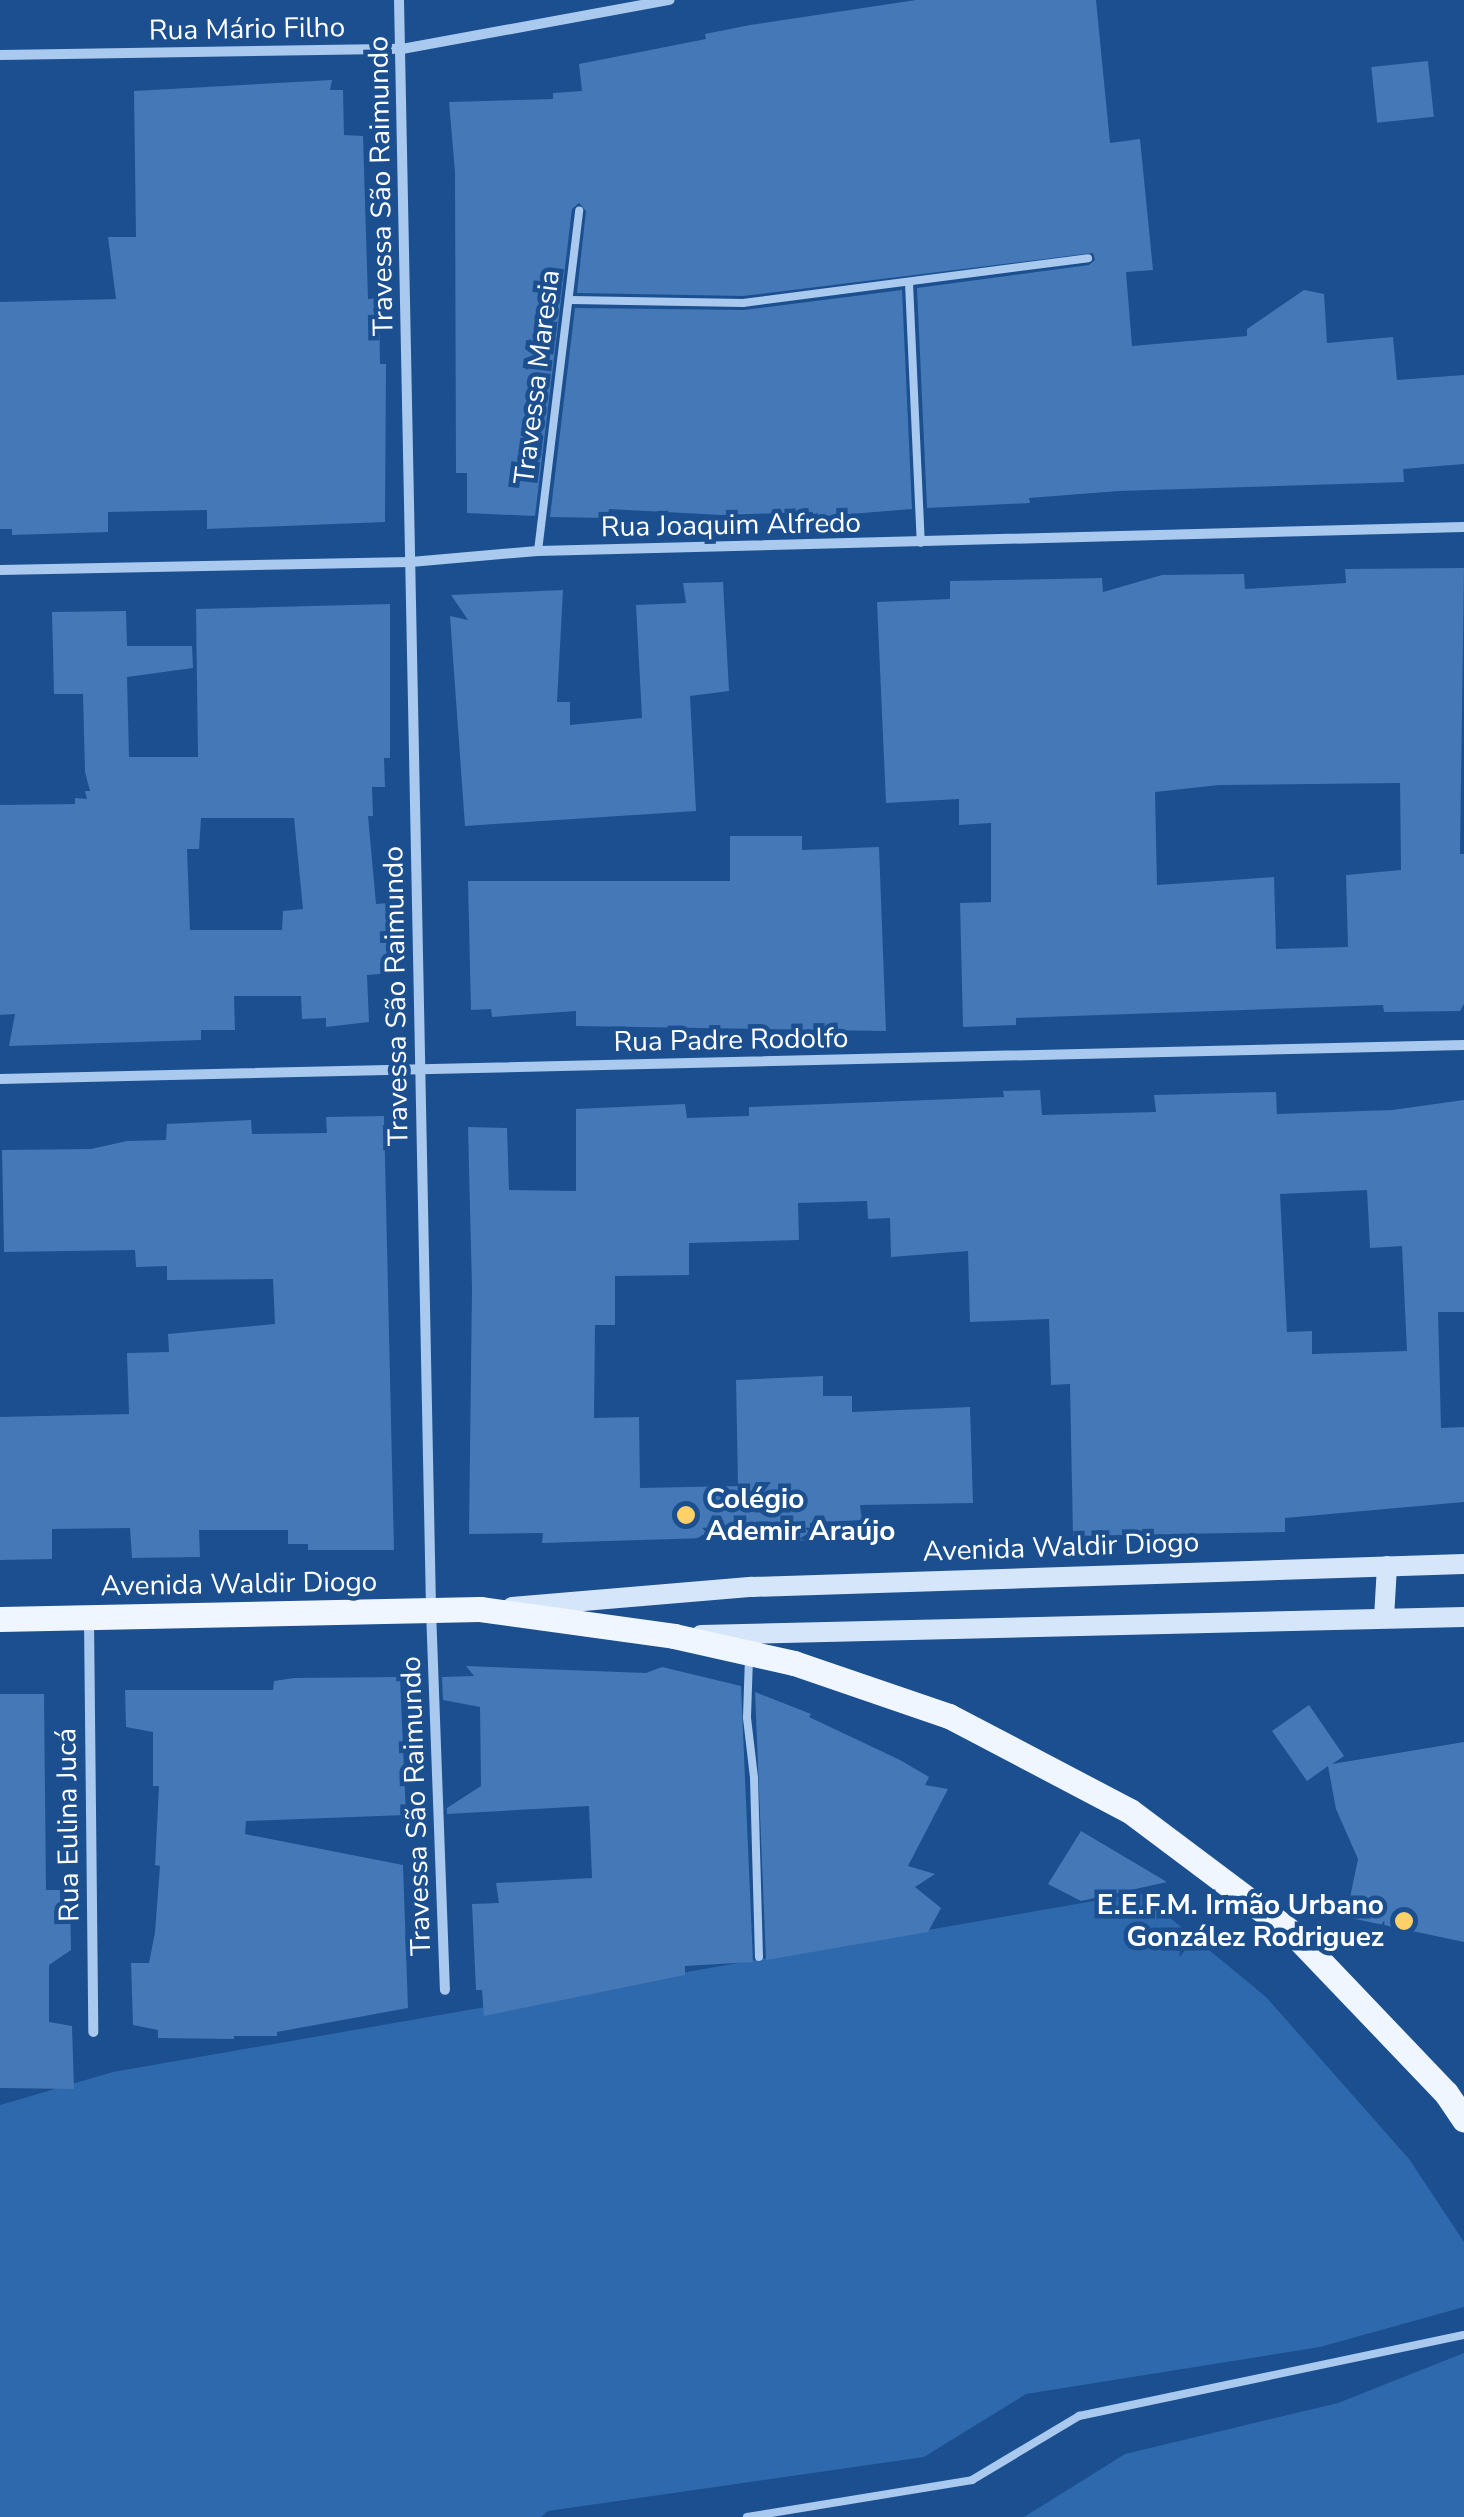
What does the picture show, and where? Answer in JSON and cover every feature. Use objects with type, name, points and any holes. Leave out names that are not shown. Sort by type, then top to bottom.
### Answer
[{"type":"main road","name":"Avenida Waldir Diogo","points":[[0,1619],[480,1609],[674,1636],[794,1663],[949,1716],[1130,1811],[1294,1934],[1446,2093],[1464,2120]]},
{"type":"street","name":"Travessa São Raimundo","points":[[399,0],[431,1610],[445,1990]]},
{"type":"street","name":"Rua Mário Filho","points":[[0,55],[402,49],[670,0]]},
{"type":"street","name":"Rua Joaquim Alfredo","points":[[0,570],[411,562],[538,551],[1464,527]]},
{"type":"street","name":"Rua Padre Rodolfo","points":[[0,1079],[1464,1045]]},
{"type":"street","name":"Avenida Waldir Diogo","points":[[480,1609],[752,1587],[1464,1564]]},
{"type":"street","points":[[1384,1618],[1387,1566]]},
{"type":"street","name":"Avenida Waldir Diogo","points":[[674,1636],[1464,1616]]},
{"type":"street","name":"Rua Eulina Jucá","points":[[89,1618],[93,2032]]},
{"type":"lane","name":"Travessa Maresia","points":[[538,551],[579,210]]},
{"type":"lane","points":[[571,300],[743,302],[910,284],[1088,258]]},
{"type":"lane","points":[[910,284],[921,544]]},
{"type":"lane","points":[[748,1653],[747,1718],[754,1778],[759,1957]]},
{"type":"lane","points":[[747,2517],[972,2480],[1079,2416],[1464,2335]]},
{"type":"shaded area","points":[[1140,1893],[1266,1997],[1409,2159],[1464,2242],[1464,2307],[1320,2347],[1026,2394],[924,2457],[548,2511],[541,2517],[0,2517],[0,2105],[113,2072]]},
{"type":"shaded area","points":[[1464,2353],[1464,2517],[1024,2517],[1125,2454],[1338,2403]]},
{"type":"building","points":[[916,0],[1096,0],[1110,143],[1140,139],[1153,270],[1126,272],[1132,346],[1247,336],[1247,329],[1304,290],[1324,294],[1327,343],[1393,337],[1397,380],[1464,375],[1464,464],[1403,469],[1404,482],[1119,491],[1029,498],[1030,503],[927,508],[917,288],[1089,265],[1095,260],[1093,253],[743,296],[577,293],[586,211],[579,203],[572,209],[535,516],[467,513],[467,473],[456,473],[455,172],[449,102],[553,99],[553,93],[582,91],[579,64],[706,39],[705,34],[750,25]]},
{"type":"building","points":[[1428,61],[1434,117],[1377,123],[1371,67]]},
{"type":"building","points":[[332,80],[330,90],[343,90],[344,135],[363,136],[368,299],[379,298],[380,364],[386,364],[385,522],[207,529],[207,510],[108,512],[108,532],[12,535],[12,529],[0,529],[0,302],[116,299],[108,237],[136,237],[134,91]]},
{"type":"building","points":[[902,290],[912,509],[813,517],[813,512],[721,515],[609,509],[608,518],[550,517],[575,308],[744,310]]},
{"type":"building","points":[[1464,568],[1460,854],[1464,854],[1464,1004],[1460,1011],[1384,1012],[1383,1005],[1016,1018],[1016,1025],[963,1027],[960,903],[991,902],[991,823],[959,825],[959,799],[886,803],[877,602],[950,599],[950,581],[1102,578],[1103,592],[1162,575],[1244,574],[1245,589],[1346,583],[1345,569]],"holes":[[[1400,783],[1401,870],[1346,875],[1348,947],[1276,949],[1274,877],[1157,885],[1155,792],[1219,785]]]},
{"type":"building","points":[[723,582],[729,691],[690,696],[696,811],[465,826],[450,616],[468,620],[451,595],[563,590],[557,702],[570,702],[570,725],[642,718],[636,605],[686,603],[683,583]]},
{"type":"building","points":[[390,604],[390,758],[384,758],[385,787],[372,787],[373,816],[368,816],[376,904],[389,903],[392,973],[367,975],[369,1022],[326,1027],[326,1018],[302,1019],[301,996],[234,996],[235,1030],[201,1030],[201,1040],[9,1046],[15,1014],[0,1015],[0,805],[75,804],[75,798],[87,799],[85,791],[90,791],[85,772],[83,694],[54,694],[52,612],[126,611],[127,646],[192,646],[193,668],[127,677],[129,757],[198,757],[196,609]],"holes":[[[201,818],[294,818],[303,909],[283,911],[282,930],[190,930],[187,849],[199,849]]]},
{"type":"building","points":[[730,836],[802,836],[802,850],[879,847],[886,1031],[576,1026],[576,1011],[492,1017],[491,1009],[471,1010],[468,881],[730,881]]},
{"type":"building","points":[[1040,1090],[1042,1115],[1156,1112],[1154,1095],[1276,1092],[1277,1114],[1392,1110],[1464,1100],[1464,1312],[1438,1312],[1441,1428],[1464,1427],[1464,1502],[1285,1518],[1285,1532],[1073,1536],[1070,1384],[1051,1385],[1049,1319],[970,1322],[968,1251],[891,1257],[890,1218],[868,1219],[867,1201],[798,1203],[799,1240],[689,1243],[689,1275],[615,1276],[615,1325],[595,1325],[594,1418],[639,1417],[640,1488],[738,1486],[736,1380],[823,1376],[823,1396],[852,1396],[852,1412],[970,1407],[973,1503],[860,1505],[862,1520],[810,1523],[811,1540],[739,1543],[740,1537],[542,1543],[543,1533],[469,1534],[472,1288],[468,1127],[507,1128],[509,1190],[576,1191],[576,1109],[685,1104],[687,1118],[749,1116],[749,1107],[1004,1097],[1003,1091]],"holes":[[[1367,1190],[1370,1248],[1402,1246],[1407,1351],[1312,1354],[1312,1331],[1287,1332],[1280,1194]]]},
{"type":"building","points":[[384,1116],[394,1550],[308,1550],[308,1544],[288,1544],[288,1530],[199,1530],[200,1557],[132,1558],[130,1528],[52,1529],[52,1559],[0,1560],[0,1417],[129,1414],[127,1353],[169,1352],[168,1334],[275,1324],[273,1279],[167,1280],[167,1266],[136,1267],[135,1250],[4,1252],[2,1150],[91,1149],[127,1141],[166,1140],[167,1124],[251,1120],[252,1134],[327,1133],[326,1117]]},
{"type":"building","points":[[466,1666],[646,1673],[662,1667],[741,1686],[753,1962],[685,1966],[685,1975],[484,2016],[482,1990],[476,1990],[472,1904],[499,1903],[496,1883],[592,1878],[589,1806],[447,1814],[447,1808],[481,1786],[480,1707],[443,1700],[442,1677],[474,1676]]},
{"type":"building","points":[[400,1677],[406,1815],[246,1821],[245,1834],[403,1865],[408,2008],[277,2032],[277,2036],[234,2039],[158,2038],[158,2030],[133,2025],[131,1963],[149,1963],[155,1932],[160,1866],[155,1865],[159,1786],[153,1786],[153,1732],[126,1727],[125,1690],[273,1690],[274,1681],[294,1678]]},
{"type":"building","points":[[755,1692],[811,1714],[809,1717],[900,1760],[929,1777],[925,1785],[948,1789],[908,1866],[935,1874],[915,1887],[941,1908],[928,1932],[766,1960]]},
{"type":"building","points":[[0,1694],[44,1694],[46,1890],[70,1890],[71,1950],[49,1965],[49,2022],[72,2026],[74,2089],[0,2088]]},
{"type":"building","points":[[1309,1705],[1344,1756],[1332,1764],[1464,1742],[1464,1942],[1346,1917],[1358,1859],[1336,1809],[1328,1766],[1307,1781],[1272,1731]]},
{"type":"building","points":[[1081,1831],[1167,1882],[1081,1901],[1048,1884]]},
{"type":"place","name":"Colégio Ademir Araújo","points":[[686,1515]]},
{"type":"place","name":"E.E.F.M. Irmão Urbano González Rodriguez","points":[[1404,1921]]}]
